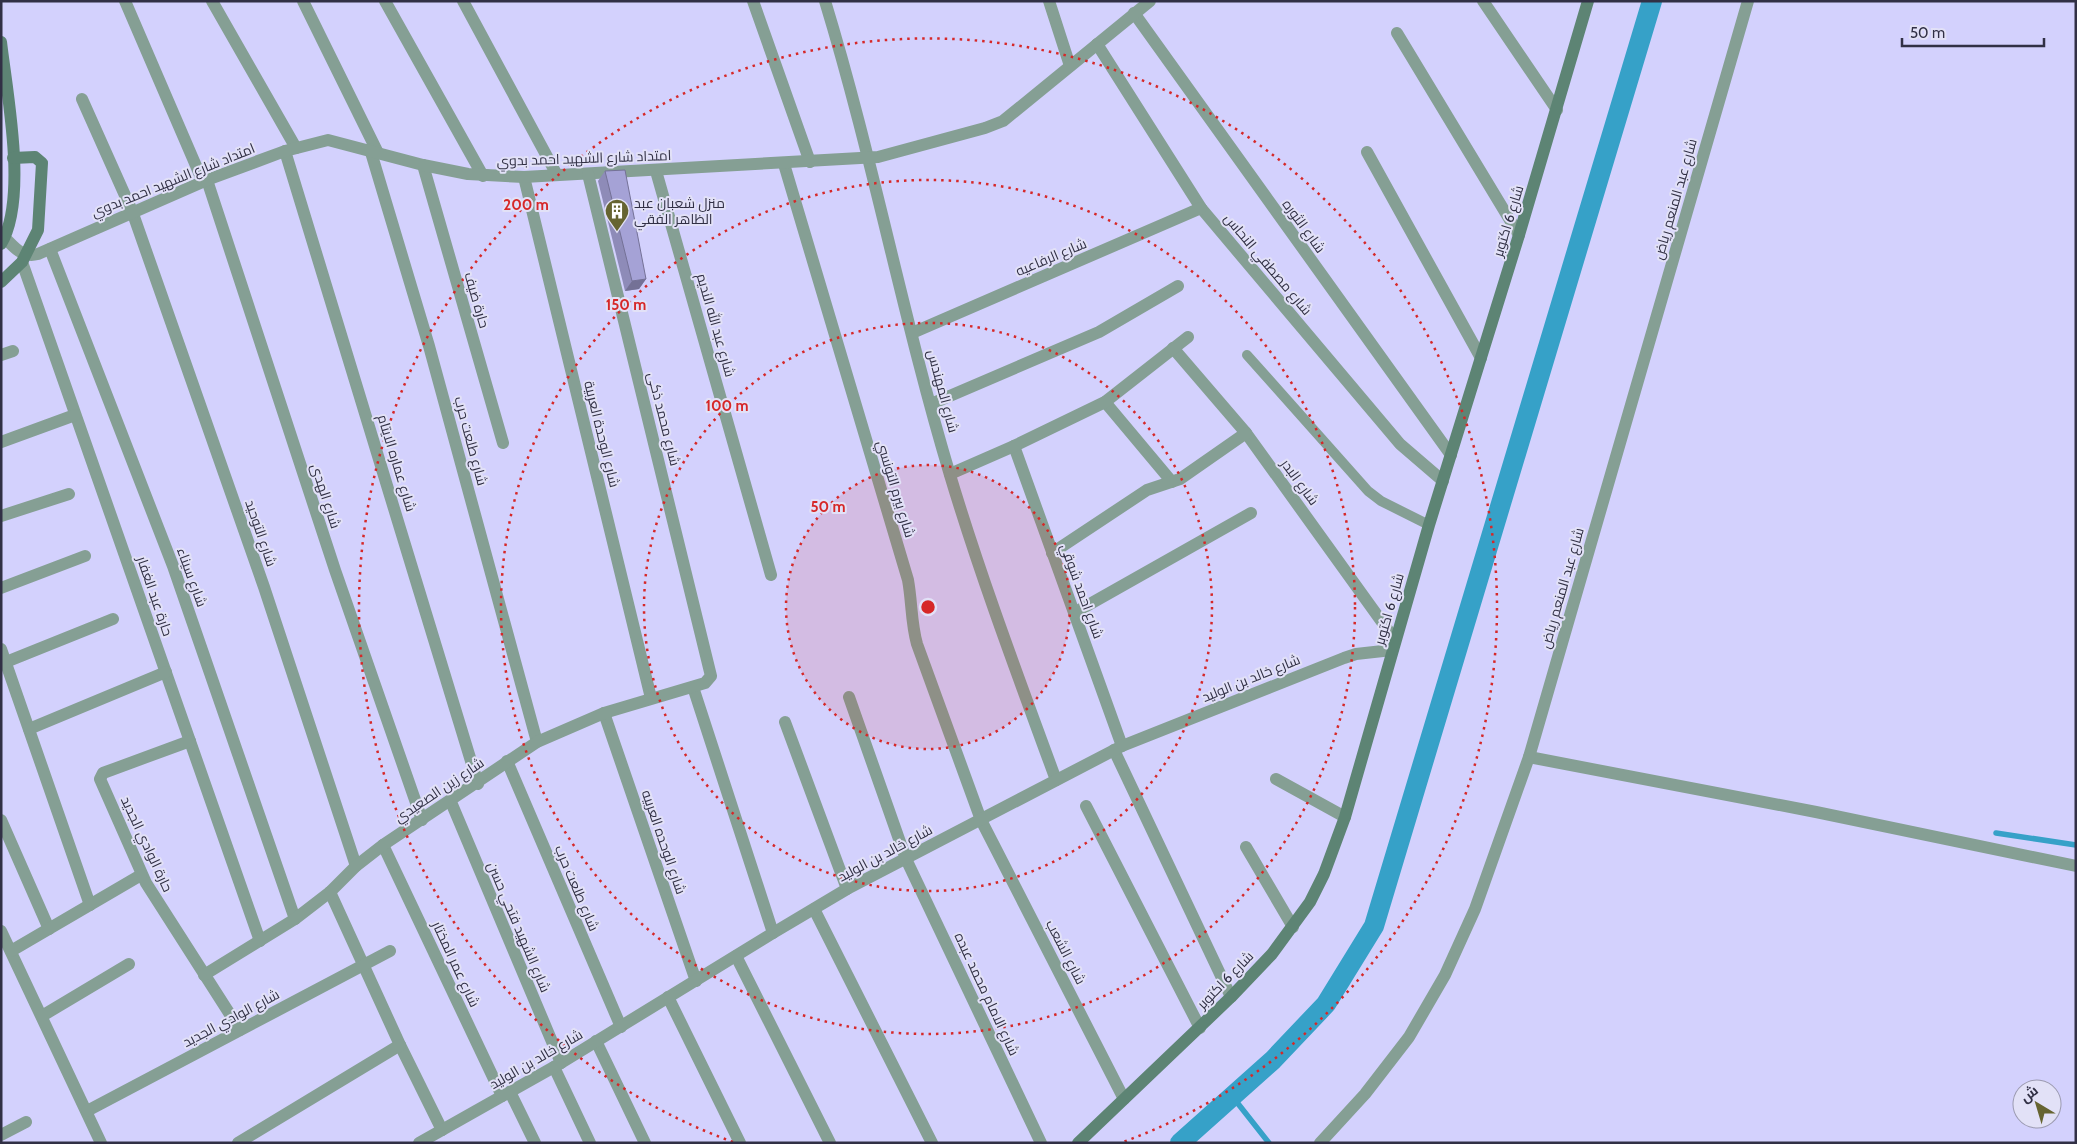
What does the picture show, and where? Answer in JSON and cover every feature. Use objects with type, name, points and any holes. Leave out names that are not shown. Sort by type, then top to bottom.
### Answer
[{"type":"main road","name":"شارع 6 اكتوبر","points":[[1078,1143],[1232,998],[1272,954],[1293,927],[1324,874],[1345,817],[1429,525],[1557,110],[1588,1]]},
{"type":"main road","points":[[1,42],[13,158],[13,207],[3,241]]},
{"type":"main road","points":[[1,282],[24,259],[38,230],[43,167],[35,157],[13,158]]},
{"type":"street","name":"شارع الهدى","points":[[125,1],[205,181],[334,570],[422,820]]},
{"type":"street","name":"شارع عماره الايتام","points":[[212,1],[290,149],[478,784]]},
{"type":"street","name":"شارع طلعت حرب","points":[[303,1],[373,150],[538,742]]},
{"type":"street","points":[[385,1],[483,176]]},
{"type":"street","points":[[463,1],[557,175]]},
{"type":"street","points":[[753,1],[810,162]]},
{"type":"street","name":"شارع المهندس","points":[[825,1],[869,158],[912,333],[950,474],[999,626],[1056,780]]},
{"type":"street","points":[[1049,1],[1070,66]]},
{"type":"street","points":[[1483,1],[1557,110]]},
{"type":"street","name":"شارع عبد المنعم رياض","points":[[1320,1143],[1388,1066],[1409,1037],[1441,983],[1475,910],[1529,757],[1748,1]]},
{"type":"street","name":"امتداد شارع الشهيد احمد بدوي","points":[[24,259],[205,181],[290,149],[328,140],[373,150],[423,165],[483,176],[524,178],[784,164],[888,156],[995,125],[1011,116],[1141,6]]},
{"type":"street","name":"شارع الثوره","points":[[1141,6],[1451,455]]},
{"type":"street","points":[[1397,33],[1519,235]]},
{"type":"street","name":"شارع مصطفي النحاس","points":[[1097,44],[1200,208],[1400,444],[1443,481]]},
{"type":"street","name":"شارع التوحيد","points":[[82,99],[132,211],[260,578],[356,866]]},
{"type":"street","points":[[1367,152],[1481,358]]},
{"type":"street","name":"شارع بيرم التونسي","points":[[784,164],[908,580],[912,602],[911,623],[917,644],[981,820]]},
{"type":"street","name":"حارة ضيف","points":[[423,165],[504,443]]},
{"type":"street","name":"شارع عبد الله النديم","points":[[656,170],[771,575]]},
{"type":"street","name":"شارع محمد ذكى","points":[[588,174],[711,672]]},
{"type":"street","name":"شارع الوحدة العربية","points":[[524,178],[651,698]]},
{"type":"street","name":"شارع الرفاعيه","points":[[912,333],[1200,208]]},
{"type":"street","points":[[3,241],[24,259]]},
{"type":"street","name":"شارع سيناء","points":[[50,249],[174,566],[295,918]]},
{"type":"street","name":"حارة عبد الغفار","points":[[24,259],[75,416],[260,941]]},
{"type":"street","points":[[931,404],[1099,332],[1178,286]]},
{"type":"street","points":[[950,474],[1014,446],[1105,402],[1188,337]]},
{"type":"street","name":"شارع البدر","points":[[1173,348],[1246,433],[1394,645]]},
{"type":"street","points":[[1105,402],[1172,482]]},
{"type":"street","points":[[1,442],[75,416]]},
{"type":"street","points":[[1052,553],[1147,490],[1172,482],[1246,433]]},
{"type":"street","name":"شارع احمد شوقي","points":[[1014,446],[1074,613],[1118,748],[1232,998]]},
{"type":"street","points":[[1,516],[69,494]]},
{"type":"street","points":[[1074,613],[1251,513]]},
{"type":"street","points":[[1,588],[85,556]]},
{"type":"street","points":[[6,662],[113,619]]},
{"type":"street","name":"شارع خالد بن الوليد","points":[[419,1143],[557,1065],[848,889],[1118,748],[1344,658],[1394,645]]},
{"type":"street","points":[[1,649],[90,905]]},
{"type":"street","points":[[28,729],[166,672]]},
{"type":"street","name":"شارع زين الصعيدي","points":[[204,975],[295,918],[330,892],[356,866],[383,845],[478,784],[507,761],[538,742],[604,713],[693,687],[709,680],[711,672]]},
{"type":"street","points":[[693,687],[773,933]]},
{"type":"street","name":"شارع الامام محمد عبده","points":[[849,697],[906,859],[1041,1143]]},
{"type":"street","name":"شارع الوحده العربيه","points":[[604,713],[696,981]]},
{"type":"street","points":[[785,722],[848,889]]},
{"type":"street","name":"حارة الوادي الجديد","points":[[190,741],[103,773],[100,777],[141,875],[240,1030]]},
{"type":"street","points":[[1529,757],[1816,812],[2076,866]]},
{"type":"street","name":"شارع طلعت حرب","points":[[507,761],[621,1027]]},
{"type":"street","points":[[1276,779],[1345,817]]},
{"type":"street","name":"شارع الشهيد فتحي حسن","points":[[450,802],[590,1143]]},
{"type":"street","points":[[1086,806],[1200,1028]]},
{"type":"street","points":[[1,820],[49,929]]},
{"type":"street","name":"شارع الشعب","points":[[981,820],[1124,1099]]},
{"type":"street","name":"شارع عمر المختار","points":[[383,845],[506,1094],[535,1143]]},
{"type":"street","points":[[1246,847],[1293,927]]},
{"type":"street","points":[[11,951],[141,875]]},
{"type":"street","points":[[330,892],[400,1045],[442,1130]]},
{"type":"street","points":[[814,909],[932,1143]]},
{"type":"street","points":[[1,931],[101,1143]]},
{"type":"street","name":"شارع الوادي الجديد","points":[[87,1111],[390,952]]},
{"type":"street","points":[[736,956],[830,1143]]},
{"type":"street","points":[[42,1016],[129,964]]},
{"type":"street","points":[[668,998],[740,1143]]},
{"type":"street","points":[[596,1041],[645,1143]]},
{"type":"street","points":[[238,1143],[400,1045]]},
{"type":"street","points":[[1,1135],[26,1122]]},
{"type":"lane","points":[[1247,355],[1368,490],[1382,501],[1429,525]]},
{"type":"building","points":[[625,170],[646,279],[632,281],[605,171]]},
{"type":"waterway","points":[[1180,1143],[1273,1060],[1326,1004],[1374,926],[1652,1]]},
{"type":"waterway","points":[[1996,833],[2076,845]]},
{"type":"waterway","points":[[1232,1096],[1269,1143]]},
{"type":"place","name":"منزل شعبان عبد الظاهر الفقي","points":[[617,232]]}]
